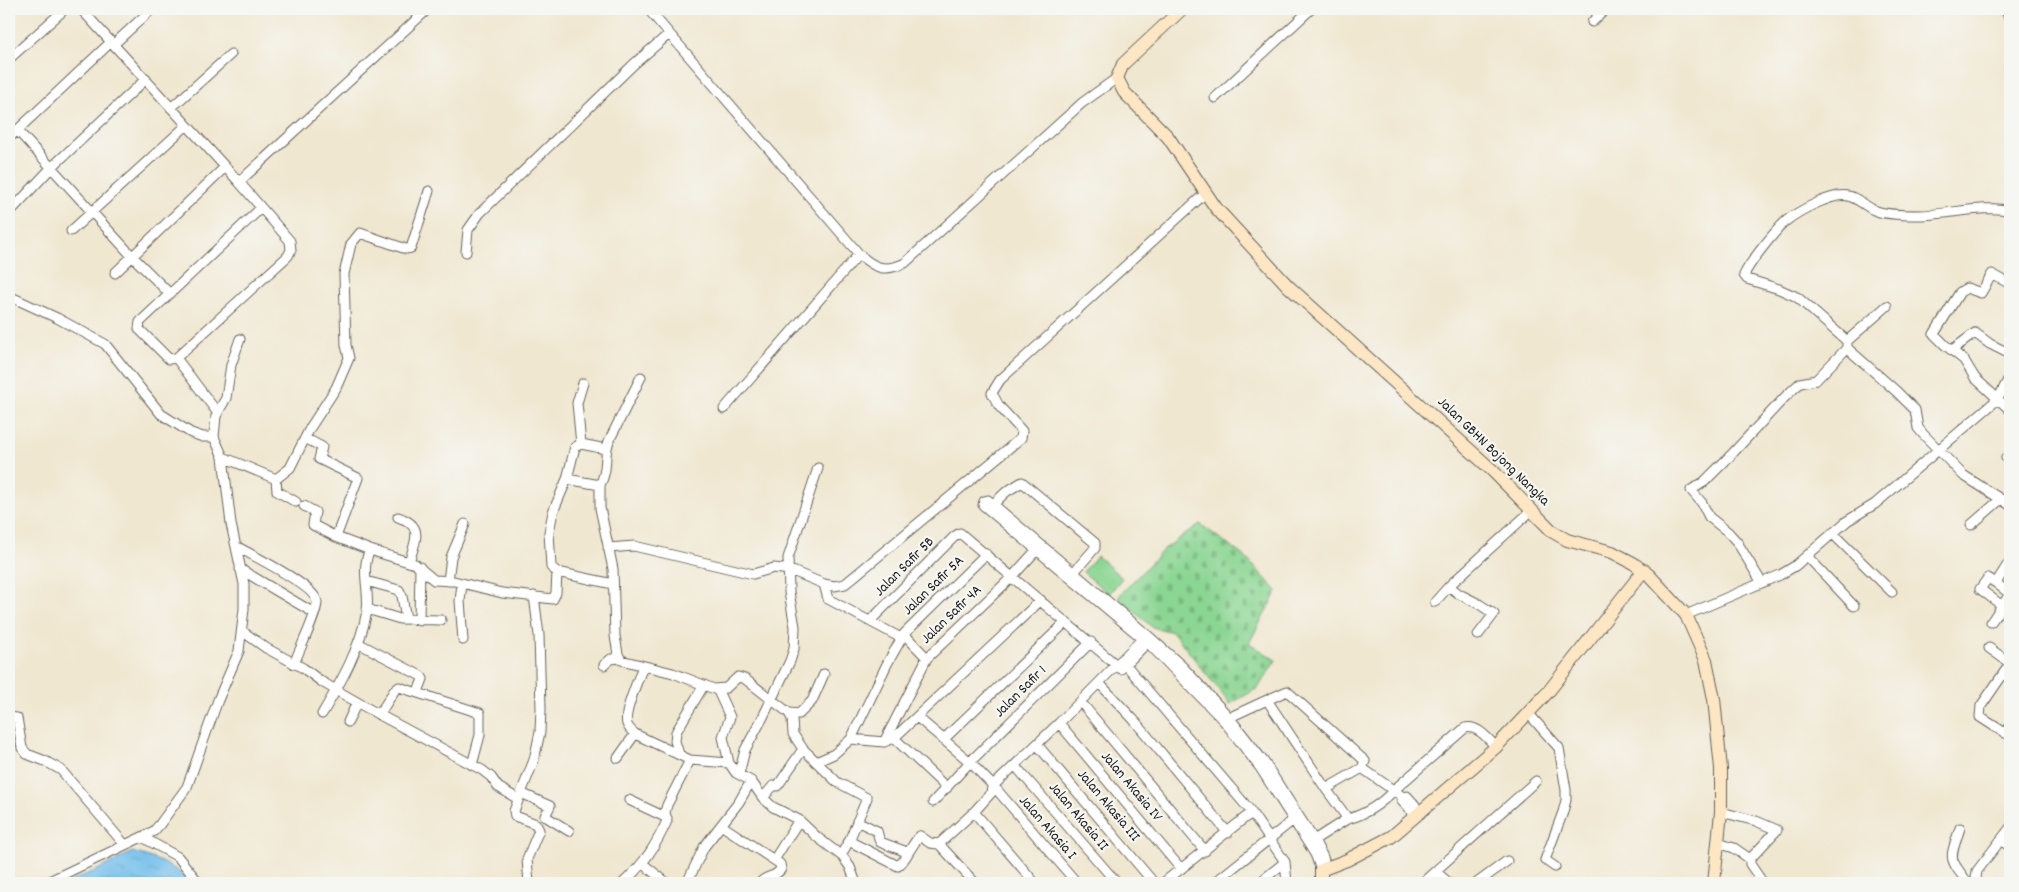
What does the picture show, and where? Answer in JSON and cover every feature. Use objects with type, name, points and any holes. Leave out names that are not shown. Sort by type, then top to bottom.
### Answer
[{"type":"street","points":[[9,59],[65,9]]},
{"type":"street","points":[[81,9],[239,182],[290,241],[291,250],[280,262],[176,358],[172,360],[167,358],[139,329],[140,322],[145,315],[170,294],[261,208]]},
{"type":"street","points":[[9,138],[112,43],[152,9]]},
{"type":"street","points":[[239,182],[428,9]]},
{"type":"street","points":[[648,9],[859,254],[870,263],[881,268],[892,269],[905,263],[1082,103],[1117,78],[1123,64],[1182,9]]},
{"type":"street","points":[[1215,98],[1311,9]]},
{"type":"street","points":[[1592,22],[1606,9]]},
{"type":"street","points":[[2005,9],[2010,20]]},
{"type":"street","points":[[466,252],[468,230],[480,213],[634,64],[669,34]]},
{"type":"street","points":[[171,108],[230,54]]},
{"type":"street","name":"Jalan GBHN Bojong Nangka","points":[[1117,78],[1124,92],[1168,137],[1216,208],[1288,286],[1493,471],[1531,511],[1559,536],[1575,543],[1612,552],[1646,573],[1686,615],[1701,645],[1711,677],[1721,769],[1721,812],[1714,883]]},
{"type":"street","points":[[9,213],[52,167],[146,79]]},
{"type":"street","points":[[72,231],[187,125]]},
{"type":"street","points":[[18,131],[132,256],[170,294]]},
{"type":"street","points":[[115,273],[225,167]]},
{"type":"street","points":[[276,479],[290,468],[336,388],[348,358],[344,274],[351,244],[360,233],[406,249],[411,248],[429,192]]},
{"type":"street","points":[[1971,525],[2006,500],[1963,475],[1938,452],[1920,432],[1915,410],[1808,305],[1797,297],[1744,278],[1745,272],[1787,220],[1828,199],[1840,195],[1855,198],[1874,210],[1888,214],[1944,214],[1997,208],[2010,211]]},
{"type":"street","points":[[608,548],[634,546],[753,574],[774,568],[790,570],[824,584],[834,586],[845,584],[1021,438],[1022,431],[999,406],[992,393],[1000,380],[1200,198]]},
{"type":"street","points":[[724,409],[859,254]]},
{"type":"street","points":[[2010,284],[1992,274],[1981,293],[1967,288],[1960,292],[1934,334],[1964,360],[1975,378],[2010,410]]},
{"type":"street","points":[[9,296],[57,318],[105,344],[160,414],[190,433],[214,438]]},
{"type":"street","points":[[1762,583],[1737,542],[1709,517],[1702,503],[1692,490],[1704,482],[1732,455],[1800,383],[1804,384],[1816,380],[1847,344],[1887,306]]},
{"type":"street","points":[[1952,350],[1975,333],[1990,344],[2010,354]]},
{"type":"street","points":[[45,883],[154,831],[187,787],[218,700],[239,651],[244,593],[223,457],[214,438],[217,412],[226,398],[231,365],[240,338]]},
{"type":"street","points":[[176,358],[217,412]]},
{"type":"street","points":[[1686,615],[1780,575],[1807,556],[1832,533],[1874,504],[1938,452],[1998,398],[2010,376]]},
{"type":"street","points":[[641,377],[606,449],[606,470],[600,485],[600,508],[613,568],[614,636],[619,658],[628,664],[673,673],[704,686],[717,689],[729,687],[735,680],[741,678],[748,681],[788,713],[792,720],[793,734],[803,750],[837,782],[866,796],[866,801],[841,855]]},
{"type":"street","points":[[581,444],[577,403],[583,383]]},
{"type":"street","points":[[306,438],[322,447],[319,459],[359,478],[336,537]]},
{"type":"street","points":[[606,449],[581,444],[575,447],[567,479],[553,512],[548,532],[551,567],[557,572],[613,584]]},
{"type":"street","points":[[223,457],[276,479]]},
{"type":"street","points":[[739,774],[743,753],[772,699],[794,649],[796,627],[789,592],[790,570],[788,558],[818,468]]},
{"type":"street","points":[[276,479],[277,491],[315,512],[313,525],[336,537],[409,562],[420,567],[434,580],[448,581],[502,593],[550,599],[555,597],[557,572]]},
{"type":"street","points":[[567,479],[600,485]]},
{"type":"street","points":[[1074,572],[1095,548],[1095,543],[1022,482],[1006,492],[991,507],[1147,639],[1182,666],[1264,762],[1315,854],[1324,876]]},
{"type":"street","points":[[1435,602],[1531,511]]},
{"type":"street","points":[[398,517],[410,521],[415,527],[416,538],[409,562]]},
{"type":"street","points":[[448,581],[451,556],[465,524]]},
{"type":"street","name":"Jalan Safir 5B","points":[[870,622],[960,533],[986,554]]},
{"type":"street","points":[[1832,533],[1892,592]]},
{"type":"street","points":[[236,546],[309,590],[316,600],[314,613],[294,664]]},
{"type":"street","points":[[1039,548],[1074,572],[1147,639]]},
{"type":"street","name":"Jalan Safir 4A","points":[[889,740],[927,658],[1039,548]]},
{"type":"street","points":[[322,714],[336,690],[358,643],[367,609],[365,566],[370,550]]},
{"type":"street","points":[[986,554],[1066,622],[1122,666],[1251,813],[1285,862],[1287,883]]},
{"type":"street","name":"Jalan Safir 5A","points":[[851,739],[887,664],[903,636],[986,554]]},
{"type":"street","points":[[1807,556],[1854,606]]},
{"type":"street","points":[[1996,583],[2010,561]]},
{"type":"street","points":[[419,621],[420,567]]},
{"type":"street","points":[[240,569],[314,613]]},
{"type":"street","points":[[1418,814],[1501,750],[1571,677],[1646,573]]},
{"type":"street","points":[[1991,622],[2010,594],[1988,578],[1980,589],[2001,605]]},
{"type":"street","points":[[366,581],[399,590],[402,596],[406,619]]},
{"type":"street","points":[[462,584],[460,601],[464,640]]},
{"type":"street","points":[[824,584],[828,599],[870,622],[903,636],[927,658]]},
{"type":"street","points":[[1450,586],[1459,594],[1494,614],[1478,635]]},
{"type":"street","points":[[529,883],[527,860],[539,830],[536,824],[514,814],[537,752],[541,721],[539,635],[534,596]]},
{"type":"street","points":[[889,740],[917,717],[1041,600]]},
{"type":"street","points":[[367,609],[419,621],[441,620]]},
{"type":"street","points":[[943,740],[1066,622]]},
{"type":"street","points":[[242,631],[266,648],[303,668],[379,715],[487,773],[498,787],[550,806],[545,816],[569,831]]},
{"type":"street","points":[[939,844],[974,812],[993,790],[1122,666],[1147,639]]},
{"type":"street","name":"Jalan Safir 1","points":[[933,802],[970,762],[1091,642]]},
{"type":"street","points":[[358,643],[421,676],[423,679],[418,692]]},
{"type":"street","points":[[1989,648],[2010,664],[1981,706],[1980,717],[2005,733],[2010,727]]},
{"type":"street","points":[[604,665],[608,660],[619,658]]},
{"type":"street","points":[[643,666],[626,719],[627,725],[635,734],[690,760],[705,763],[730,763]]},
{"type":"street","points":[[788,713],[799,714],[809,704],[824,674]]},
{"type":"street","points":[[993,790],[1040,748],[1061,725],[1084,706],[1101,685]]},
{"type":"street","points":[[1101,685],[1134,720],[1228,833]]},
{"type":"street","points":[[679,754],[675,741],[676,732],[704,686]]},
{"type":"street","points":[[379,715],[396,688],[418,692],[480,713],[479,740],[472,764]]},
{"type":"street","points":[[717,689],[730,717],[723,737],[732,768],[751,781],[763,798],[776,809],[799,820],[817,837],[841,855],[850,867],[855,883]]},
{"type":"street","points":[[1227,719],[1287,691],[1365,761],[1362,768],[1326,789]]},
{"type":"street","points":[[1266,700],[1347,819]]},
{"type":"street","points":[[348,722],[357,702]]},
{"type":"street","name":"Jalan Akasia IV","points":[[1084,706],[1205,851]]},
{"type":"street","points":[[9,717],[17,718],[22,748],[27,754],[45,760],[62,770],[125,845]]},
{"type":"street","name":"Jalan Akasia I","points":[[917,717],[970,762],[1077,883]]},
{"type":"street","points":[[1324,876],[1348,862],[1381,849],[1418,814],[1531,717]]},
{"type":"street","points":[[1531,717],[1555,742],[1561,754],[1566,800],[1545,860],[1555,867]]},
{"type":"street","name":"Jalan Akasia IV","points":[[1061,725],[1181,869]]},
{"type":"street","points":[[1314,840],[1347,819],[1373,808],[1385,800],[1465,728],[1477,730],[1496,747]]},
{"type":"street","points":[[618,758],[635,734]]},
{"type":"street","points":[[816,762],[834,754],[851,739],[889,740],[946,788]]},
{"type":"street","name":"Jalan Akasia III","points":[[1040,748],[1154,883]]},
{"type":"street","points":[[763,798],[773,786],[779,784],[803,750]]},
{"type":"street","points":[[623,883],[643,864],[667,823],[664,812],[690,760]]},
{"type":"street","points":[[1362,768],[1403,797],[1402,801],[1410,810],[1418,814]]},
{"type":"street","name":"Jalan Akasia II","points":[[1018,769],[1117,883]]},
{"type":"street","points":[[687,883],[704,847],[741,800],[751,781]]},
{"type":"street","points":[[1422,883],[1536,781]]},
{"type":"street","points":[[629,800],[667,818]]},
{"type":"street","points":[[974,812],[1035,883]]},
{"type":"street","points":[[1721,812],[1756,821],[1777,830],[1750,859],[1750,864],[1763,883]]},
{"type":"street","points":[[1163,883],[1251,813]]},
{"type":"street","points":[[1214,883],[1296,818]]},
{"type":"street","points":[[1296,818],[1314,840],[1323,857],[1324,876]]},
{"type":"street","points":[[774,860],[799,820]]},
{"type":"street","points":[[857,821],[878,832],[880,842],[907,852]]},
{"type":"street","points":[[721,825],[780,864],[781,870],[775,876],[765,878],[760,883]]},
{"type":"street","points":[[1960,828],[1951,857],[1954,865],[1968,883]]},
{"type":"street","points":[[1978,883],[1976,878],[1977,871],[2010,828]]},
{"type":"street","points":[[849,841],[898,866],[920,836],[930,843],[939,844],[975,883]]},
{"type":"street","points":[[142,837],[178,857],[199,883]]},
{"type":"street","points":[[2001,840],[2010,848]]},
{"type":"street","points":[[1718,843],[1734,848],[1750,859]]},
{"type":"street","points":[[1477,883],[1507,861]]},
{"type":"street","points":[[1259,883],[1285,862]]},
{"type":"street","points":[[643,864],[667,883]]},
{"type":"street","points":[[1436,872],[1449,883]]},
{"type":"green space","points":[[1200,524],[1245,557],[1277,591],[1249,643],[1276,660],[1258,688],[1230,704],[1173,632],[1152,627],[1118,597],[1163,550]]},
{"type":"green space","points":[[1097,556],[1122,578],[1109,594],[1083,572]]},
{"type":"water","points":[[132,852],[164,863],[180,872],[193,883],[66,883],[97,870]]}]
